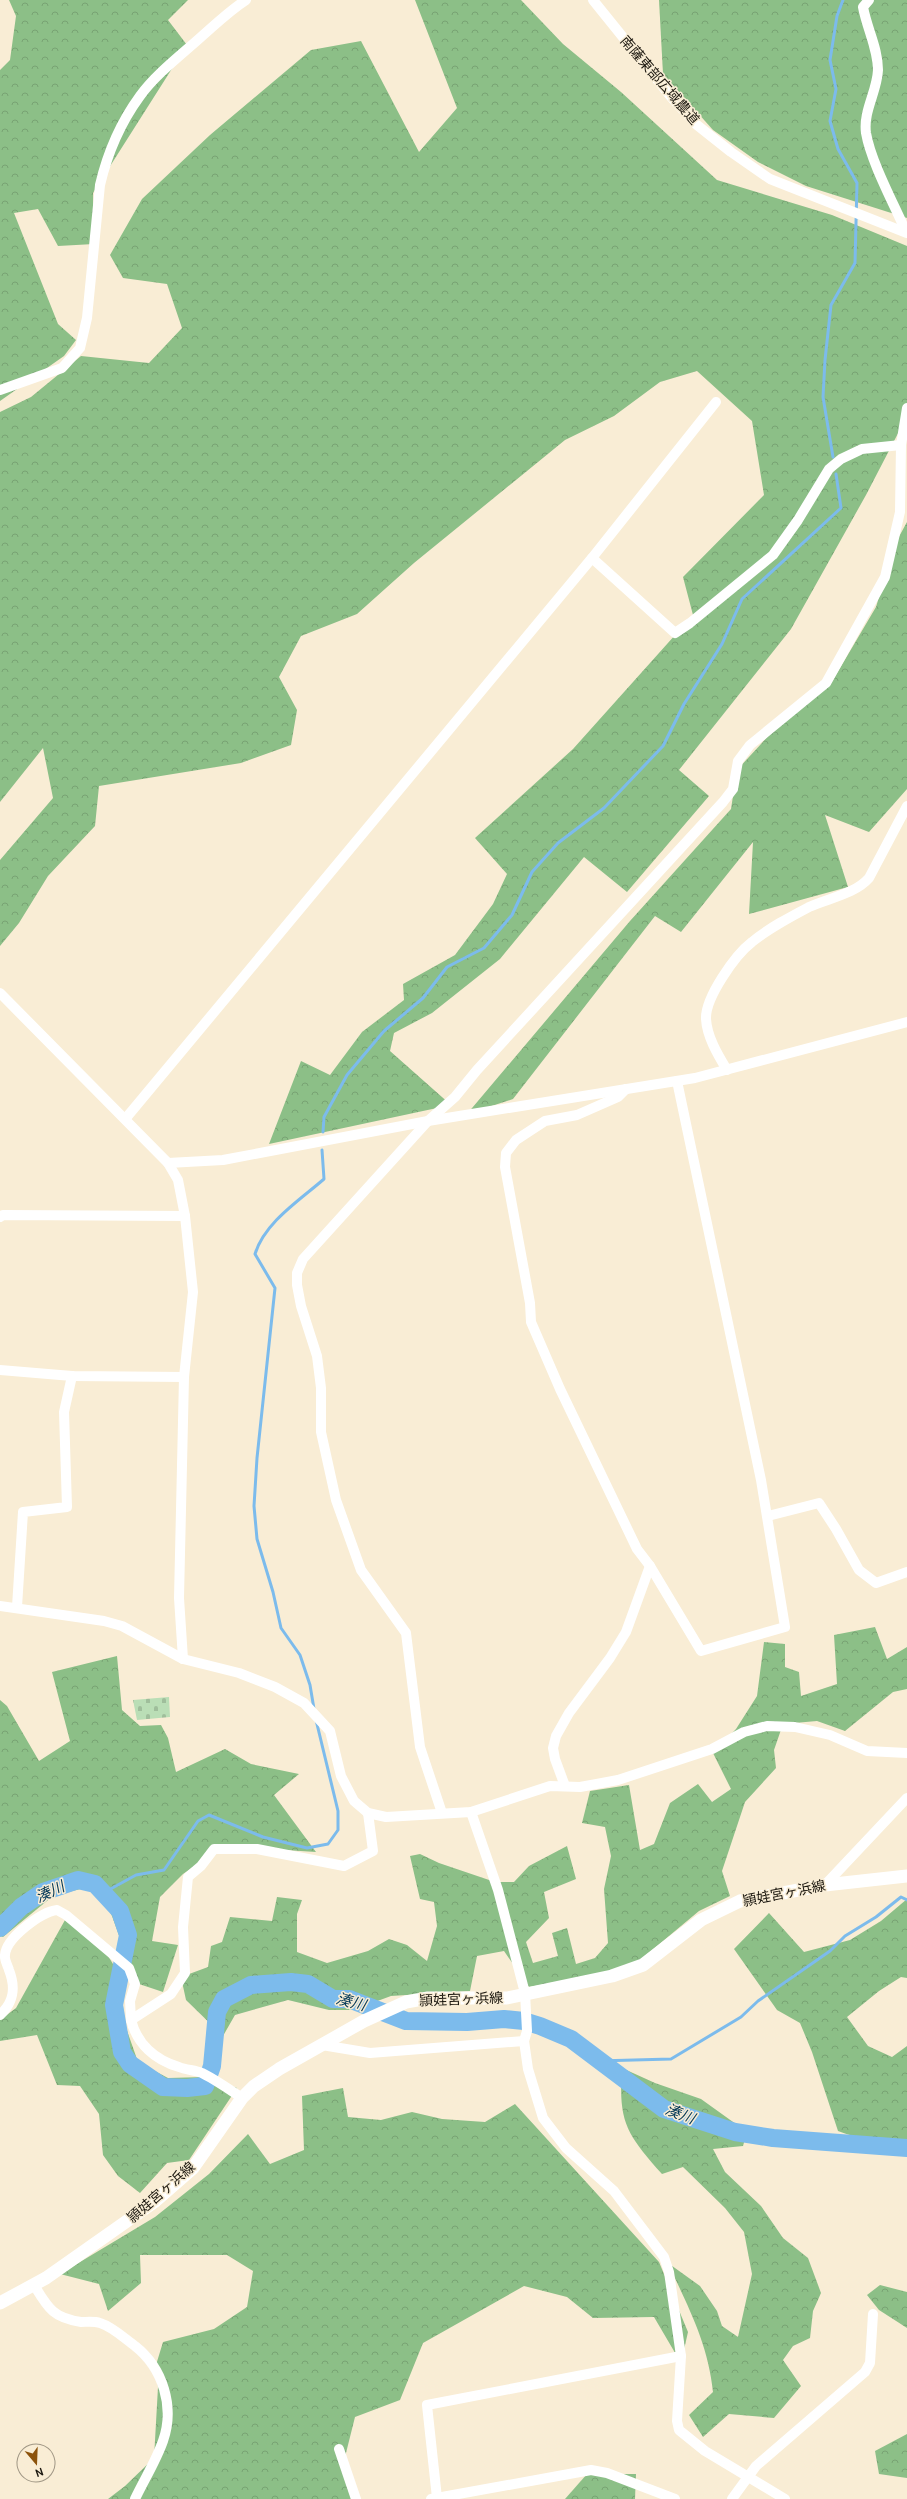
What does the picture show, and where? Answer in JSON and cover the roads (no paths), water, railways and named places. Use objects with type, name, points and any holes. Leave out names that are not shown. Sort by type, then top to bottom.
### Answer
[{"type":"main road","name":"頴娃宮ヶ浜線","points":[[0,2303],[34,2285],[154,2202],[193,2168],[242,2098],[279,2069],[364,2022],[406,2002],[428,1998],[506,1998],[612,1976],[643,1965],[701,1920],[740,1901],[825,1885],[907,1876]]},
{"type":"street","points":[[0,390],[62,368],[80,348],[87,318],[100,185],[105,165],[125,123],[140,96],[223,16],[246,0]]},
{"type":"street","name":"南薩東部広域農道","points":[[594,0],[672,98],[697,125],[770,179],[870,219],[907,232]]},
{"type":"street","points":[[869,0],[863,7],[874,41],[878,70],[876,87],[867,114],[866,132],[874,157],[907,232]]},
{"type":"street","points":[[126,1118],[592,558],[716,402]]},
{"type":"street","points":[[442,1813],[420,1747],[406,1633],[361,1570],[336,1500],[321,1432],[321,1388],[317,1356],[301,1306],[297,1285],[298,1273],[304,1259],[428,1121],[455,1097],[477,1070],[723,802],[733,789],[738,761],[750,745],[826,682],[885,577],[900,512],[901,445],[907,408]]},
{"type":"street","points":[[592,558],[675,633],[690,623],[773,555],[798,520],[829,469],[841,459],[862,450],[901,445]]},
{"type":"street","points":[[727,1070],[716,1051],[706,1019],[712,997],[725,973],[751,943],[774,927],[810,907],[863,886],[869,878],[907,806]]},
{"type":"street","points":[[0,993],[126,1118],[168,1163],[178,1180],[185,1216],[193,1292],[184,1377],[179,1598],[183,1659]]},
{"type":"street","points":[[168,1163],[223,1160],[428,1121],[677,1081],[727,1070],[907,1022]]},
{"type":"street","points":[[626,1089],[618,1097],[577,1114],[544,1121],[516,1140],[506,1153],[505,1167],[530,1303],[531,1322],[560,1390],[637,1549],[650,1566],[701,1651],[785,1627],[768,1516],[677,1081]]},
{"type":"street","points":[[0,1217],[3,1215],[185,1216]]},
{"type":"street","points":[[0,1370],[72,1376],[184,1377]]},
{"type":"street","points":[[17,1607],[23,1512],[67,1506],[64,1412],[72,1376]]},
{"type":"street","points":[[768,1516],[819,1503],[859,1570],[876,1583],[907,1572]]},
{"type":"street","points":[[565,1786],[555,1759],[553,1748],[556,1736],[569,1713],[610,1658],[626,1632],[650,1566]]},
{"type":"street","points":[[0,1606],[17,1607],[104,1621],[122,1626],[183,1659],[255,1678],[298,1700],[309,1708],[330,1731],[341,1776],[354,1801],[368,1813],[386,1817],[471,1812],[550,1786],[580,1787],[618,1780],[712,1749],[744,1732],[768,1726],[802,1728],[830,1735],[867,1751],[907,1753]]},
{"type":"street","points":[[825,1885],[907,1798]]},
{"type":"street","points":[[471,1812],[498,1890],[525,1993],[525,2036],[532,2088],[543,2118],[566,2148],[614,2191],[664,2257],[669,2272],[681,2356],[677,2421],[679,2430],[705,2451],[786,2499]]},
{"type":"street","points":[[131,2020],[171,1994],[185,1973],[182,1927],[188,1877],[201,1866],[214,1849],[257,1849],[344,1866],[373,1851],[368,1813]]},
{"type":"street","points":[[0,2015],[10,2006],[12,1992],[12,1978],[4,1956],[6,1949],[23,1929],[48,1911],[56,1910],[66,1915],[129,1968],[136,1984],[130,2001],[131,2020],[134,2033],[149,2050],[178,2067],[201,2073],[242,2098]]},
{"type":"street","points":[[322,2045],[370,2053],[525,2036]]},
{"type":"street","points":[[34,2285],[49,2309],[57,2316],[81,2322],[99,2322],[114,2330],[140,2350],[157,2369],[166,2394],[166,2425],[163,2441],[135,2499]]},
{"type":"street","points":[[732,2499],[756,2466],[865,2372],[870,2363],[873,2314]]},
{"type":"street","points":[[675,2499],[607,2473],[590,2470],[434,2498],[427,2405],[681,2356]]},
{"type":"street","points":[[339,2449],[356,2499]]},
{"type":"waterway","points":[[833,457],[823,397],[825,360],[831,305],[855,263],[857,183],[838,149],[830,121],[836,89],[830,60],[837,16],[843,0]]},
{"type":"waterway","points":[[323,1132],[324,1117],[347,1075],[384,1031],[423,998],[447,967],[484,948],[512,915],[532,872],[558,843],[604,808],[663,746],[684,704],[722,644],[742,599],[841,508],[836,474]]},
{"type":"waterway","points":[[314,1709],[310,1685],[300,1655],[281,1628],[273,1592],[257,1539],[254,1506],[257,1458],[275,1288],[255,1254],[260,1242],[284,1212],[324,1179],[322,1150]]},
{"type":"waterway","points":[[105,1892],[136,1875],[164,1870],[198,1821],[209,1815],[263,1837],[307,1848],[328,1844],[338,1830],[338,1811],[316,1720]]},
{"type":"waterway","name":"湊川","points":[[0,1928],[21,1907],[43,1892],[78,1880],[95,1884],[120,1911],[128,1935],[114,2005],[122,2052],[130,2064],[163,2087],[187,2088],[205,2086],[212,2066],[217,2012],[224,1999],[251,1985],[291,1982],[308,1984],[333,1999],[349,1999],[406,2021],[467,2022],[504,2019],[524,2021],[540,2026],[571,2039],[664,2109],[735,2132],[773,2138],[907,2148]]},
{"type":"waterway","points":[[597,2061],[671,2059],[741,2017],[758,2001],[830,1951],[845,1936],[876,1917],[901,1897],[907,1900]]}]
